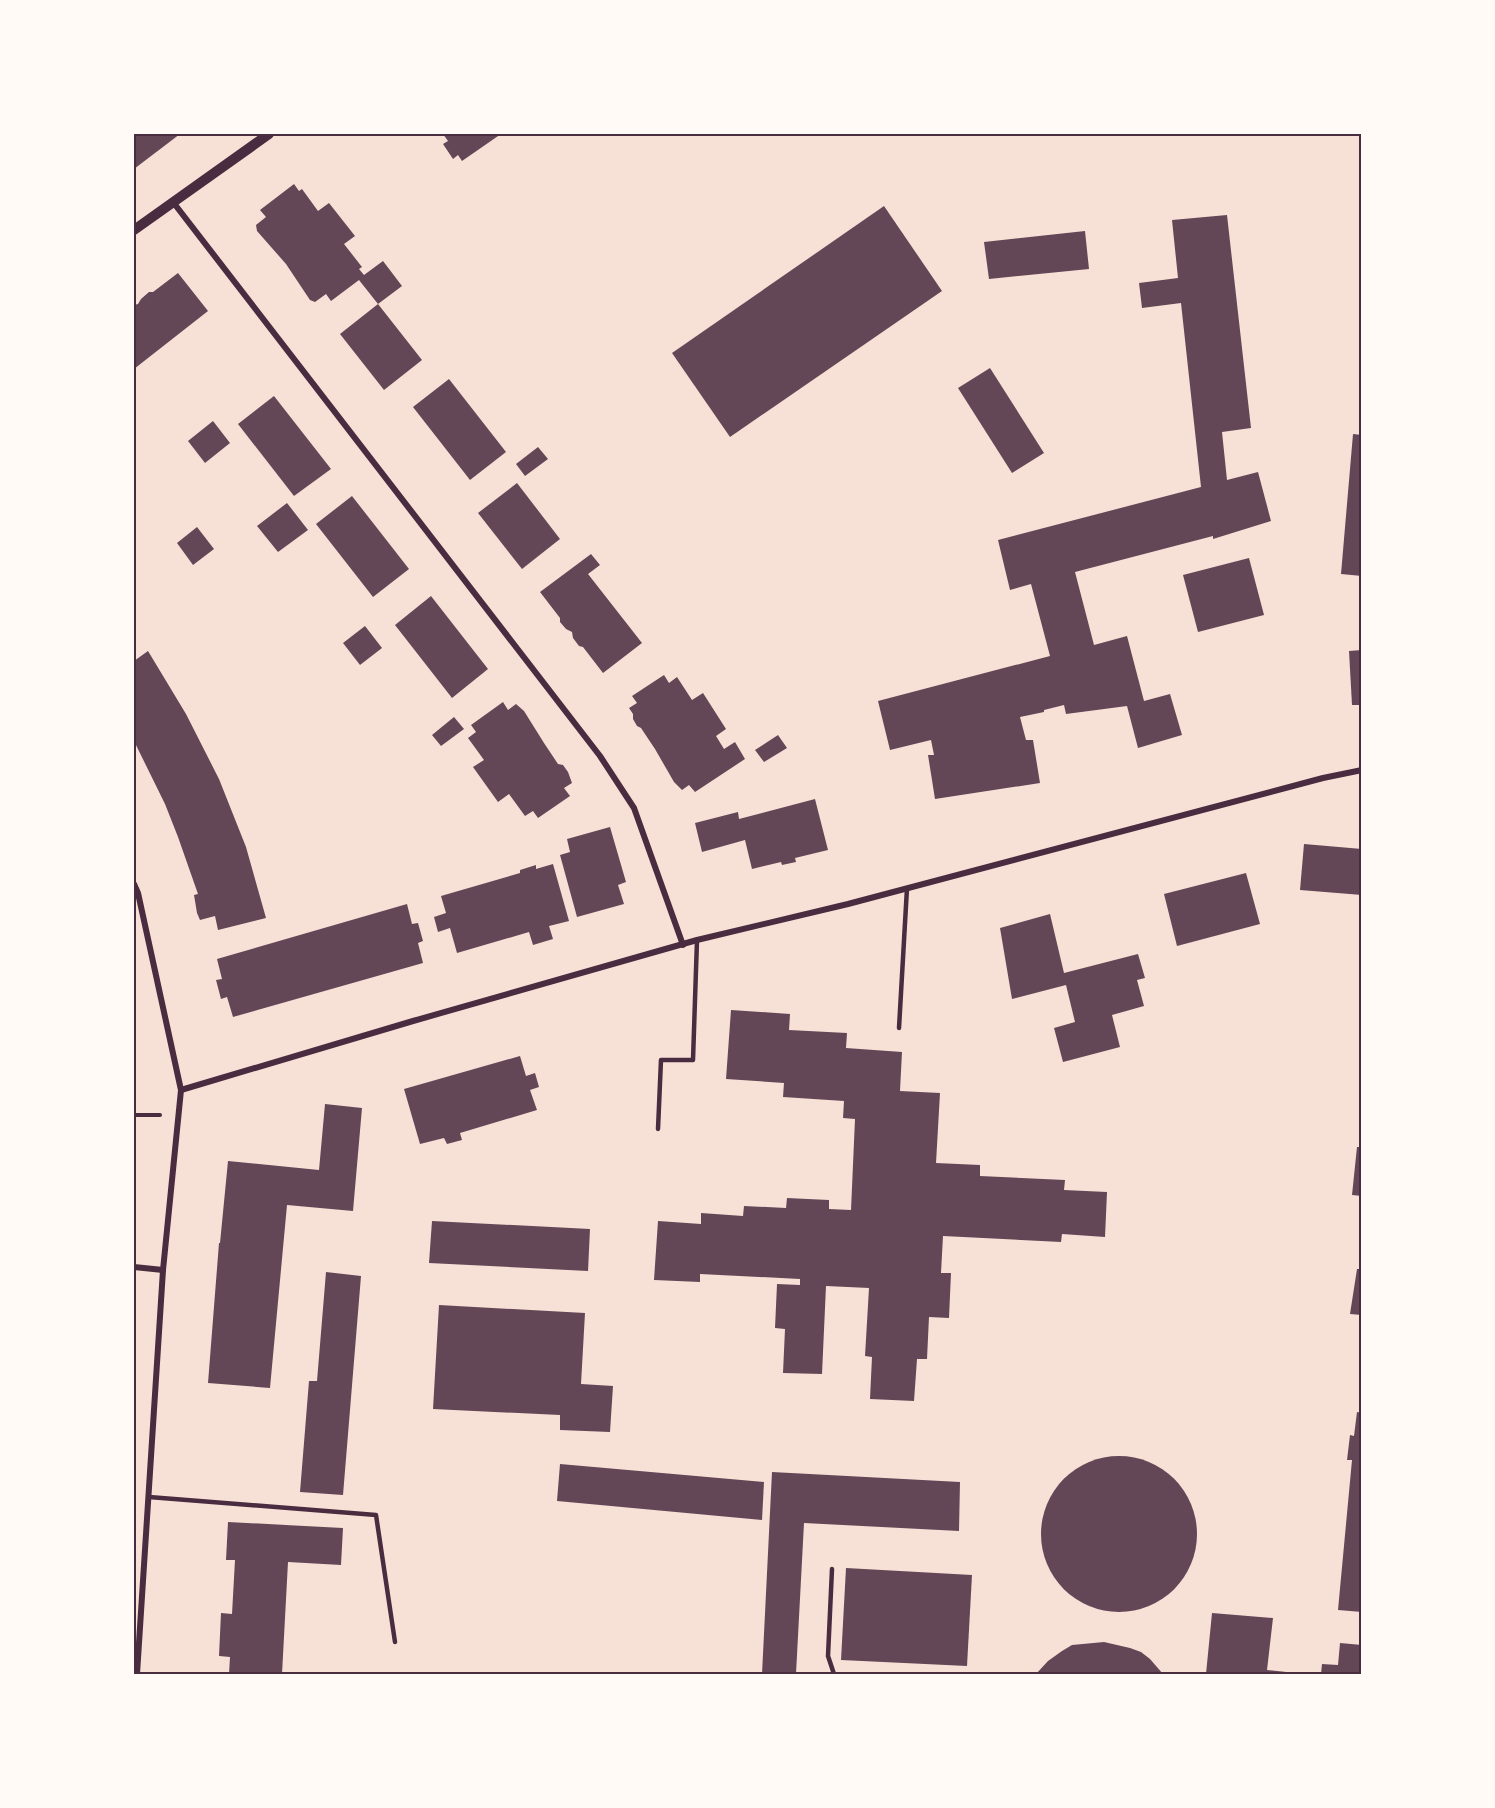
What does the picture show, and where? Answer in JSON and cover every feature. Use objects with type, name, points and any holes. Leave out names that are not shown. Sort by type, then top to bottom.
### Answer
[{"type":"street","points":[[134,230],[269,134]]},
{"type":"street","points":[[172,202],[600,756],[634,808],[683,945]]},
{"type":"street","points":[[181,1090],[697,940],[907,888],[1323,778],[1362,770]]},
{"type":"street","points":[[134,884],[138,893],[181,1090],[163,1270],[137,1674]]},
{"type":"street","points":[[134,1267],[163,1270]]},
{"type":"lane","points":[[899,1028],[907,888]]},
{"type":"lane","points":[[658,1129],[661,1060],[693,1060],[697,940]]},
{"type":"lane","points":[[149,1497],[376,1515],[395,1642]]},
{"type":"lane","points":[[832,1569],[828,1656],[834,1674]]},
{"type":"building","points":[[134,134],[180,134],[134,169]]},
{"type":"building","points":[[443,134],[501,134],[462,161],[458,155],[453,159],[443,144],[448,141]]},
{"type":"building","points":[[294,184],[299,191],[302,189],[318,211],[329,203],[355,236],[344,244],[362,267],[359,269],[364,275],[383,261],[402,286],[378,304],[359,280],[331,301],[326,294],[315,302],[310,300],[286,264],[257,231],[256,225],[266,217],[260,210]]},
{"type":"building","points":[[884,206],[942,291],[730,437],[672,353]]},
{"type":"building","points":[[1227,215],[1251,428],[1222,432],[1227,480],[1258,472],[1271,521],[1213,539],[1213,536],[1075,572],[1094,645],[1127,636],[1144,701],[1170,694],[1182,735],[1138,748],[1127,706],[1066,714],[1064,705],[1044,710],[1044,712],[1020,717],[1026,740],[1033,740],[1040,783],[935,799],[928,755],[934,755],[931,740],[890,750],[878,701],[1050,656],[1031,584],[1010,590],[998,540],[1201,487],[1181,303],[1142,308],[1139,283],[1178,278],[1172,220]]},
{"type":"building","points":[[1085,231],[1089,269],[989,279],[984,242]]},
{"type":"building","points":[[178,273],[208,311],[134,369],[134,305]]},
{"type":"building","points":[[378,304],[422,360],[384,390],[340,334]]},
{"type":"building","points":[[990,368],[1044,453],[1012,473],[958,388]]},
{"type":"building","points":[[449,379],[506,452],[470,480],[413,407]]},
{"type":"building","points":[[274,396],[331,469],[294,496],[238,424]]},
{"type":"building","points":[[213,421],[230,443],[205,463],[188,441]]},
{"type":"building","points":[[1353,434],[1362,435],[1362,576],[1341,574]]},
{"type":"building","points":[[538,447],[548,459],[525,476],[516,464]]},
{"type":"building","points":[[517,483],[560,539],[522,569],[478,513]]},
{"type":"building","points":[[352,496],[409,569],[373,597],[316,524]]},
{"type":"building","points":[[287,503],[308,530],[278,552],[257,526]]},
{"type":"building","points":[[197,527],[214,549],[193,565],[177,543]]},
{"type":"building","points":[[591,554],[600,565],[588,574],[642,643],[603,673],[583,647],[579,646],[572,632],[560,622],[560,618],[540,592]]},
{"type":"building","points":[[1249,558],[1264,615],[1198,632],[1183,575]]},
{"type":"building","points":[[431,596],[488,669],[452,698],[395,625]]},
{"type":"building","points":[[365,626],[382,648],[360,665],[343,643]]},
{"type":"building","points":[[1362,650],[1362,705],[1352,705],[1349,651]]},
{"type":"building","points":[[148,651],[186,714],[219,779],[246,847],[266,918],[218,930],[215,916],[200,920],[194,895],[198,894],[178,837],[165,804],[134,741],[134,661]]},
{"type":"building","points":[[664,675],[669,683],[677,677],[692,700],[703,693],[726,729],[716,736],[724,749],[735,742],[745,759],[695,792],[689,785],[682,790],[674,782],[655,749],[641,728],[637,726],[629,708],[637,703],[632,696]]},
{"type":"building","points":[[503,702],[508,710],[516,704],[524,711],[558,764],[563,765],[568,772],[572,783],[564,788],[570,796],[538,818],[533,811],[525,816],[509,794],[498,802],[473,767],[484,760],[468,738],[476,732],[471,725]]},
{"type":"building","points":[[454,717],[464,729],[441,746],[432,735]]},
{"type":"building","points":[[778,735],[787,748],[764,762],[755,750]]},
{"type":"building","points":[[815,799],[828,850],[795,858],[796,862],[782,865],[781,862],[752,869],[745,840],[702,852],[695,823],[738,812],[739,819]]},
{"type":"building","points":[[610,827],[626,882],[618,885],[624,904],[577,917],[560,855],[570,852],[567,839]]},
{"type":"building","points":[[1304,844],[1362,849],[1362,895],[1300,890]]},
{"type":"building","points":[[553,864],[569,921],[549,926],[553,939],[533,945],[529,932],[457,953],[450,928],[438,932],[434,917],[446,913],[441,896],[520,873],[520,870],[536,865],[536,869]]},
{"type":"building","points":[[1246,873],[1260,924],[1177,946],[1164,894]]},
{"type":"building","points":[[407,904],[412,924],[418,923],[423,941],[418,943],[423,963],[233,1017],[227,997],[221,999],[216,980],[222,979],[217,959]]},
{"type":"building","points":[[1050,914],[1064,973],[1138,954],[1145,978],[1137,980],[1144,1006],[1112,1015],[1120,1047],[1063,1062],[1054,1028],[1075,1022],[1066,985],[1012,999],[1000,928]]},
{"type":"building","points":[[731,1010],[790,1014],[789,1030],[847,1033],[846,1048],[902,1052],[900,1091],[940,1093],[936,1163],[980,1165],[980,1176],[1065,1180],[1064,1190],[1107,1192],[1105,1237],[1062,1234],[1061,1242],[943,1236],[941,1273],[951,1273],[949,1318],[929,1317],[927,1359],[917,1359],[914,1401],[870,1399],[872,1357],[865,1356],[869,1288],[826,1286],[822,1374],[783,1373],[785,1329],[775,1328],[777,1284],[800,1285],[800,1279],[700,1274],[700,1282],[654,1280],[658,1221],[701,1224],[701,1213],[743,1216],[744,1206],[786,1208],[787,1198],[829,1200],[829,1209],[851,1210],[855,1119],[843,1118],[844,1101],[783,1097],[784,1083],[726,1079]]},
{"type":"building","points":[[520,1056],[526,1076],[535,1073],[539,1087],[530,1090],[537,1110],[460,1133],[462,1140],[447,1144],[444,1138],[420,1144],[404,1089]]},
{"type":"building","points":[[325,1104],[362,1108],[353,1211],[287,1205],[270,1388],[208,1383],[228,1161],[319,1170]]},
{"type":"building","points":[[1357,1147],[1362,1147],[1362,1196],[1352,1195]]},
{"type":"building","points":[[432,1221],[590,1229],[588,1271],[429,1263]]},
{"type":"building","points":[[1357,1269],[1362,1269],[1362,1315],[1350,1314]]},
{"type":"building","points":[[326,1272],[361,1276],[343,1495],[300,1492],[309,1381],[317,1381]]},
{"type":"building","points":[[439,1305],[585,1313],[581,1384],[613,1386],[610,1432],[560,1430],[560,1415],[433,1409]]},
{"type":"building","points":[[1357,1412],[1362,1413],[1362,1612],[1338,1610],[1352,1460],[1347,1460],[1350,1435],[1354,1436]]},
{"type":"building","points":[[1119,1456],[1134,1457],[1149,1462],[1174,1479],[1191,1504],[1196,1519],[1196,1549],[1191,1564],[1174,1589],[1149,1606],[1134,1611],[1119,1612],[1104,1611],[1089,1606],[1064,1589],[1047,1564],[1042,1549],[1041,1534],[1042,1519],[1047,1504],[1064,1479],[1089,1462],[1104,1457]]},
{"type":"building","points":[[560,1464],[764,1482],[762,1520],[557,1501]]},
{"type":"building","points":[[772,1472],[960,1482],[959,1531],[804,1523],[796,1674],[762,1674]]},
{"type":"building","points":[[228,1522],[343,1528],[341,1565],[288,1562],[282,1674],[229,1674],[230,1657],[219,1656],[221,1613],[232,1614],[235,1560],[226,1560]]},
{"type":"building","points":[[846,1568],[972,1575],[967,1666],[841,1660]]},
{"type":"building","points":[[1212,1613],[1273,1618],[1267,1670],[1296,1674],[1206,1674]]},
{"type":"building","points":[[1104,1642],[1141,1652],[1163,1674],[1036,1674],[1048,1661],[1072,1645]]},
{"type":"building","points":[[1340,1643],[1362,1645],[1362,1674],[1321,1674],[1322,1664],[1338,1665]]}]
